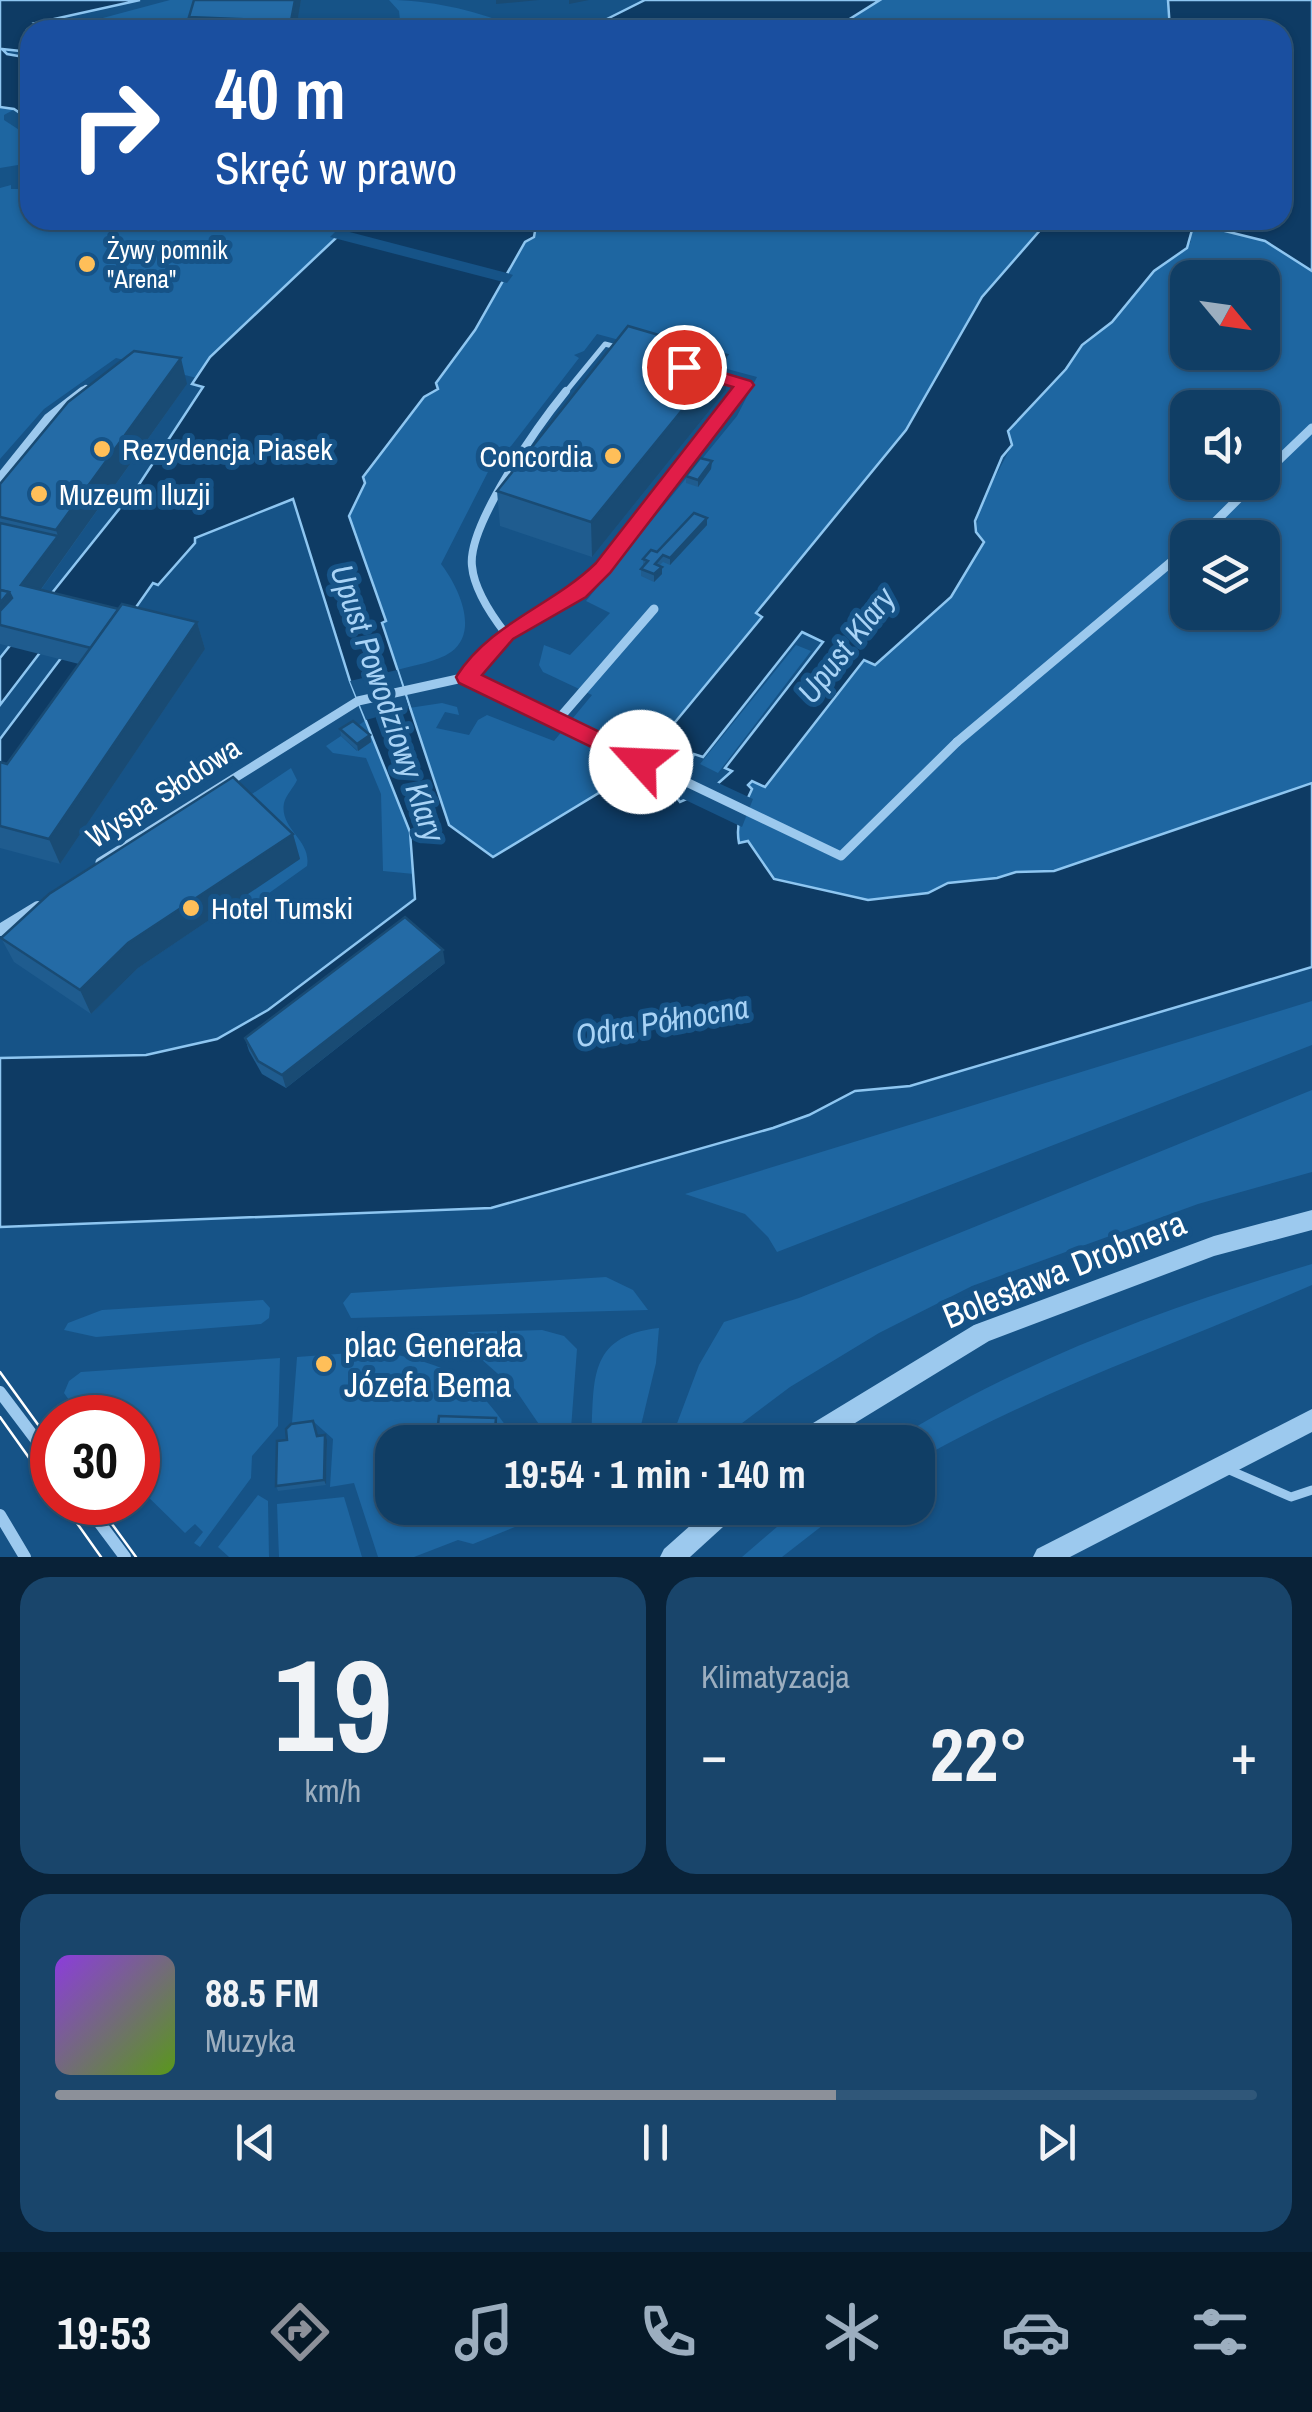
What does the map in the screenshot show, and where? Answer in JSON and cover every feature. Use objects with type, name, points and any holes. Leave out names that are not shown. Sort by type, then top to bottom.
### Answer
[{"type":"street","points":[[0,478],[48,418],[93,384]]},
{"type":"street","points":[[1280,459],[1312,428]]},
{"type":"street","points":[[1217,520],[1237,500]]},
{"type":"street","points":[[467,677],[841,856],[957,742],[1170,563]]},
{"type":"street","points":[[556,722],[654,609]]},
{"type":"street","name":"Wyspa Słodowa","points":[[82,876],[128,842],[358,701],[467,677]]},
{"type":"street","points":[[0,930],[52,899]]},
{"type":"street","name":"Bolesława Drobnera","points":[[832,1425],[982,1333],[1214,1246],[1312,1220]]},
{"type":"street","points":[[0,1392],[30,1432]]},
{"type":"street","points":[[1044,1557],[1312,1420]]},
{"type":"street","points":[[0,1516],[25,1557]]},
{"type":"street","points":[[101,1525],[125,1557]]},
{"type":"street","points":[[672,1557],[708,1525]]},
{"type":"lane","points":[[506,634],[491,615],[471,564],[493,499],[514,456],[605,344],[624,350]]},
{"type":"lane","points":[[467,677],[506,634],[579,592],[603,568],[744,385],[710,374]]},
{"type":"lane","points":[[1219,1465],[1291,1497],[1312,1490]]},
{"type":"shaded area","points":[[170,0],[246,0],[212,20],[95,20]]},
{"type":"shaded area","points":[[389,0],[457,8],[496,20],[400,20],[399,11]]},
{"type":"shaded area","points":[[880,0],[1168,0],[1169,20],[848,20]]},
{"type":"shaded area","points":[[0,107],[15,109],[4,115],[4,120],[20,130],[20,165],[0,168]]},
{"type":"shaded area","points":[[11,185],[11,189],[20,189],[20,230],[344,230],[210,357],[197,378],[116,358],[44,409],[0,459],[0,188]]},
{"type":"shaded area","points":[[535,230],[1040,230],[982,297],[906,430],[757,612],[763,616],[662,737],[675,744],[670,751],[625,786],[569,811],[493,857],[449,825],[409,708],[442,703],[457,707],[459,715],[445,712],[436,728],[469,735],[478,720],[487,715],[554,741],[592,695],[543,672],[539,665],[544,645],[570,655],[610,613],[586,601],[737,416],[757,377],[597,334],[584,351],[574,355],[579,358],[508,450],[501,465],[492,464],[441,564],[463,608],[465,621],[460,643],[439,658],[397,670],[382,622],[386,620],[348,516],[364,483],[363,477],[475,330],[525,242],[534,237]]},
{"type":"shaded area","points":[[1193,230],[1225,230],[1265,241],[1312,271],[1312,783],[1054,871],[1016,872],[948,883],[928,893],[868,900],[774,879],[749,842],[740,844],[739,823],[752,789],[748,786],[752,781],[765,786],[864,659],[976,532],[979,508],[1012,445],[1008,431],[1066,369],[1082,345],[1112,322],[1154,271],[1191,242],[1189,235]]},
{"type":"shaded area","points":[[796,645],[811,651],[718,773],[700,764]]},
{"type":"shaded area","points":[[366,720],[410,832],[414,874],[383,871],[381,794],[366,758],[333,753],[326,746],[341,736],[357,751],[355,728]]},
{"type":"shaded area","points":[[291,768],[297,780],[285,800],[284,812],[305,849],[307,866],[238,915],[230,906],[299,859],[240,802]]},
{"type":"shaded area","points":[[1312,1001],[1312,1045],[777,1252],[745,1214],[685,1194]]},
{"type":"shaded area","points":[[1312,1090],[1312,1172],[1198,1204],[972,1286],[879,1333],[790,1387],[740,1425],[676,1425],[699,1365],[724,1322],[799,1298]]},
{"type":"shaded area","points":[[1312,1264],[1312,1285],[1063,1388],[935,1451],[935,1425],[920,1425],[1043,1361],[1203,1299]]},
{"type":"shaded area","points":[[606,1277],[633,1290],[648,1310],[351,1318],[343,1303],[351,1293]]},
{"type":"shaded area","points":[[263,1300],[270,1308],[269,1318],[261,1324],[96,1337],[64,1330],[68,1323],[102,1310]]},
{"type":"shaded area","points":[[659,1328],[656,1363],[641,1425],[592,1425],[599,1366],[618,1341]]},
{"type":"shaded area","points":[[542,1330],[564,1336],[577,1349],[571,1425],[539,1425],[515,1389],[463,1343],[468,1332]]},
{"type":"shaded area","points":[[378,1351],[425,1362],[460,1378],[505,1425],[375,1425],[375,1525],[520,1525],[473,1544],[458,1540],[414,1557],[378,1557],[354,1483],[330,1487],[333,1439],[314,1422],[292,1423],[297,1357]]},
{"type":"shaded area","points":[[280,1358],[278,1426],[252,1456],[251,1478],[200,1547],[194,1543],[203,1532],[195,1524],[185,1533],[160,1509],[160,1395],[65,1395],[69,1381],[81,1372]]},
{"type":"shaded area","points":[[258,1495],[268,1501],[269,1557],[229,1557],[218,1547]]},
{"type":"shaded area","points":[[344,1497],[362,1557],[279,1557],[277,1504]]},
{"type":"shaded area","points":[[779,1525],[823,1525],[782,1557],[742,1557]]},
{"type":"water","points":[[0,0],[140,0],[50,20],[20,20],[20,51],[2,49],[20,56],[20,113],[0,107]]},
{"type":"water","points":[[645,0],[880,0],[848,20],[605,20]]},
{"type":"water","points":[[1168,0],[1312,0],[1312,271],[1265,241],[1221,230],[1292,230],[1292,20],[1169,20]]},
{"type":"water","points":[[344,230],[535,230],[475,330],[436,383],[438,389],[424,397],[363,477],[365,483],[349,516],[449,825],[493,857],[617,782],[625,786],[670,750],[674,744],[662,738],[762,617],[756,613],[906,430],[982,297],[1040,230],[1192,230],[1187,248],[1154,271],[1112,322],[1082,345],[1066,369],[1008,431],[1012,445],[1002,457],[975,521],[976,532],[984,542],[951,597],[875,665],[864,660],[765,787],[752,781],[748,785],[752,789],[739,822],[739,843],[748,841],[774,879],[868,900],[928,893],[948,883],[1016,872],[1054,871],[1312,783],[1312,967],[910,1086],[855,1091],[773,1128],[491,1208],[0,1227],[0,1058],[146,1055],[217,1039],[268,1010],[415,899],[410,832],[350,681],[293,499],[195,538],[195,543],[158,585],[153,583],[0,801],[0,739],[89,621],[68,616],[0,705],[0,658],[140,483],[203,387],[192,384],[210,357]],"holes":[[[802,632],[823,642],[725,768],[732,771],[714,787],[680,802],[677,798],[694,754],[703,757]]]},
{"type":"pier","points":[[342,230],[513,275],[507,283],[330,237]]},
{"type":"pier","points":[[397,670],[409,708],[366,720],[350,681]]},
{"type":"pier","points":[[655,754],[691,771],[683,797],[714,781],[753,799],[742,827],[631,774]]},
{"type":"building","points":[[194,0],[295,0],[291,20],[189,17]]},
{"type":"building","name":"Concordia","points":[[628,326],[727,355],[591,522],[497,491]]},
{"type":"building","points":[[134,351],[181,358],[56,530],[0,517],[0,484],[68,402]]},
{"type":"building","points":[[700,458],[712,461],[698,480],[686,476]]},
{"type":"building","points":[[694,513],[707,518],[670,558],[663,555],[655,564],[662,567],[654,574],[641,569],[651,550],[657,552]]},
{"type":"building","points":[[0,523],[58,536],[21,585],[119,609],[91,648],[0,625],[0,611],[12,598],[9,592],[0,590]]},
{"type":"building","points":[[122,604],[197,622],[49,839],[0,826],[0,762],[7,764]]},
{"type":"building","points":[[353,721],[370,735],[357,744],[340,729]]},
{"type":"building","points":[[233,777],[293,834],[128,943],[80,990],[1,938],[49,894]]},
{"type":"building","points":[[405,917],[443,950],[282,1075],[258,1061],[245,1038]]},
{"type":"building","points":[[439,1416],[496,1418],[495,1425],[438,1425]]},
{"type":"building","points":[[313,1421],[317,1436],[325,1435],[324,1480],[276,1486],[277,1441],[287,1440],[286,1429],[291,1424]]},
{"type":"tram line","points":[[0,1372],[30,1414]]},
{"type":"tram line","points":[[0,1417],[30,1459]]},
{"type":"tram line","points":[[78,1525],[101,1557]]},
{"type":"tram line","points":[[113,1525],[136,1557]]},
{"type":"place","name":"Żywy pomnik \"Arena\"","points":[[87,264]]},
{"type":"place","name":"Rezydencja Piasek","points":[[102,449]]},
{"type":"place","name":"Concordia","points":[[613,456]]},
{"type":"place","name":"Muzeum Iluzji","points":[[39,494]]},
{"type":"place","name":"Hotel Tumski","points":[[191,908]]},
{"type":"place","name":"plac Generała Józefa Bema","points":[[324,1364]]},
{"type":"route","points":[[641,762],[467,677],[506,634],[579,592],[603,568],[744,385],[684,367]]},
{"type":"water label","name":"Upust Klary","points":[[846,645]]},
{"type":"water label","name":"Upust Powodziowy Klary","points":[[388,703]]},
{"type":"water label","name":"Odra Północna","points":[[662,1021]]}]
